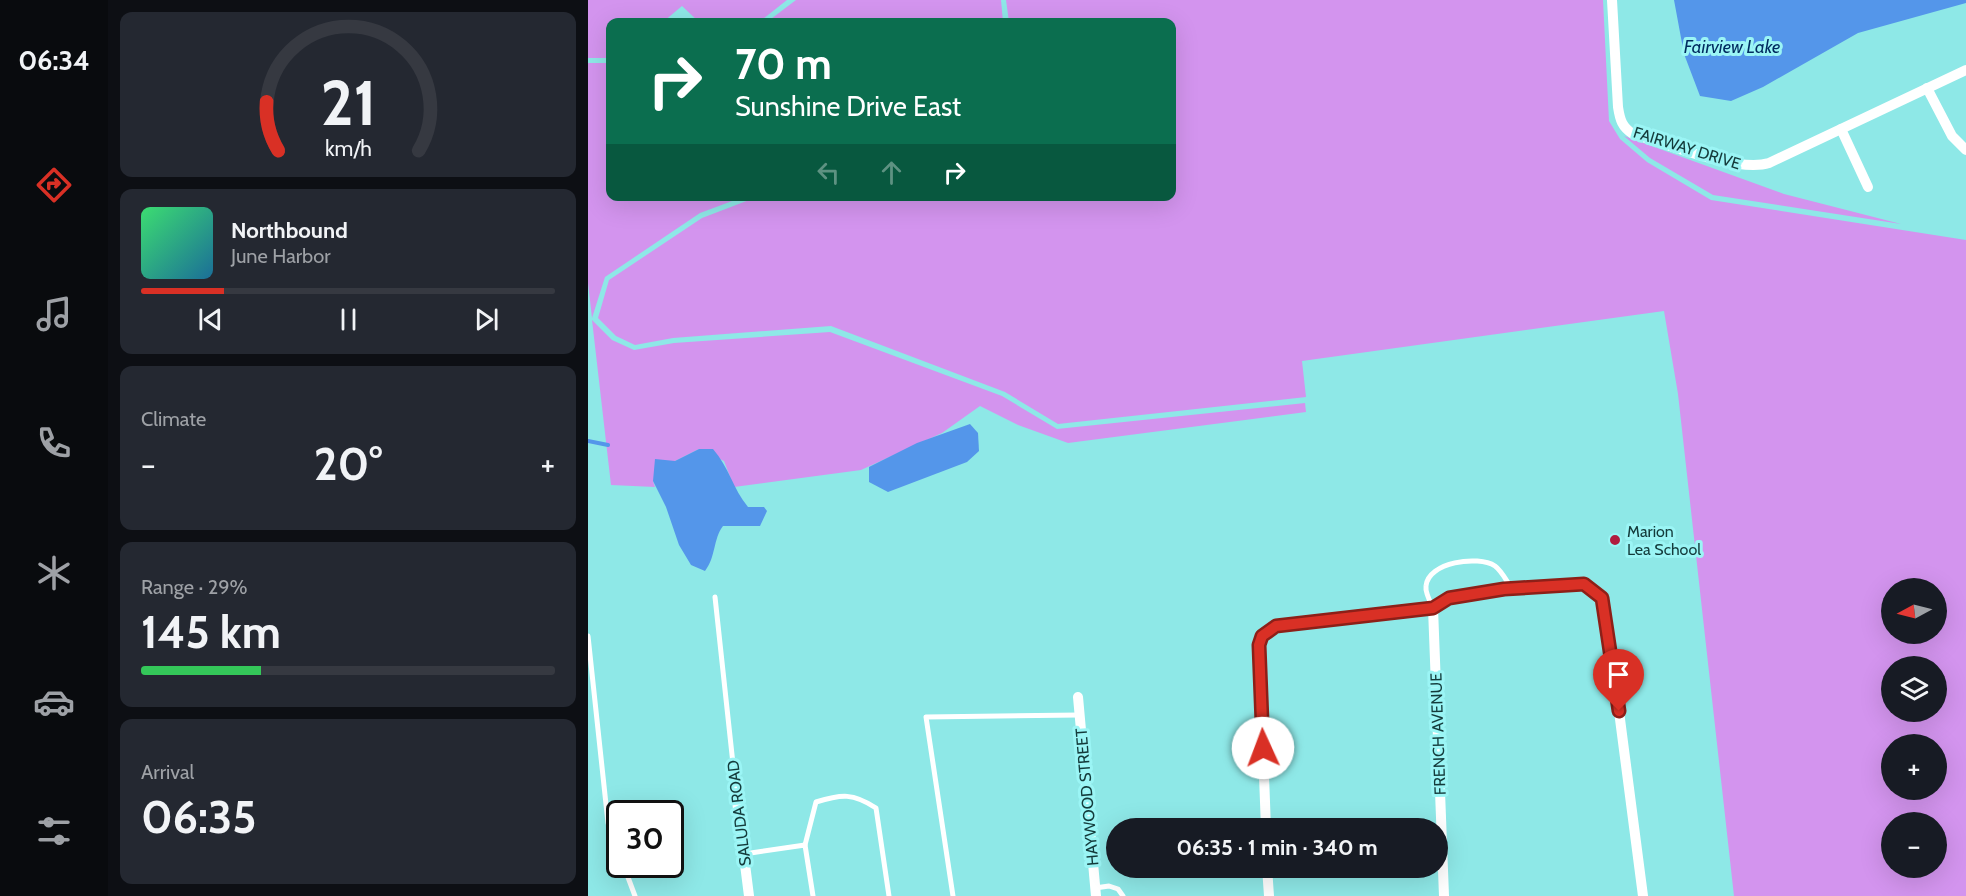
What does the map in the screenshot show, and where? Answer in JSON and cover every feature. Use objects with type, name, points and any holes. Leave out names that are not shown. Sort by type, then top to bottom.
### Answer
[{"type":"street","name":"FAIRWAY DRIVE","points":[[1612,0],[1620,121],[1633,134],[1750,166],[1769,163],[1966,70]]},
{"type":"street","points":[[1927,87],[1952,136],[1966,150]]},
{"type":"street","points":[[1841,129],[1868,187]]},
{"type":"street","points":[[1266,818],[1259,645],[1262,636],[1276,626],[1433,608],[1449,598],[1512,589],[1584,584],[1599,595],[1607,619],[1643,896]]},
{"type":"street","name":"FRENCH AVENUE","points":[[1433,608],[1444,896]]},
{"type":"street","name":"HAYWOOD STREET","points":[[1078,697],[1096,892]]},
{"type":"street","name":"SALUDA ROAD","points":[[736,801],[749,896]]},
{"type":"street","points":[[1268,878],[1269,896]]},
{"type":"lane","points":[[1433,608],[1425,587],[1429,577],[1446,565],[1473,559],[1496,566],[1512,589]]},
{"type":"lane","name":"SALUDA ROAD","points":[[715,597],[736,801]]},
{"type":"lane","points":[[588,636],[606,804]]},
{"type":"lane","points":[[953,896],[926,717],[1079,715]]},
{"type":"lane","points":[[813,896],[805,845],[816,802],[837,796],[860,798],[876,808],[889,896]]},
{"type":"lane","points":[[744,854],[805,845]]},
{"type":"lane","points":[[628,878],[635,896]]},
{"type":"lane","points":[[1096,892],[1108,886],[1118,889],[1123,896]]},
{"type":"shaded area","points":[[588,0],[787,0],[764,18],[695,18],[682,6],[668,18],[606,18],[606,58],[588,58]]},
{"type":"shaded area","points":[[796,0],[1001,0],[1003,18],[772,18]]},
{"type":"shaded area","points":[[1006,0],[1603,0],[1609,121],[1620,139],[1647,162],[1711,200],[1966,240],[1966,896],[1734,896],[1678,394],[1664,311],[1302,361],[1306,397],[1058,424],[1005,392],[831,326],[673,338],[635,345],[616,336],[598,318],[609,280],[702,218],[747,201],[1176,201],[1176,18],[1008,18]]},
{"type":"shaded area","points":[[588,63],[606,63],[606,201],[732,201],[700,213],[605,277],[592,318],[588,283]]},
{"type":"shaded area","points":[[1624,136],[1784,194],[1901,224],[1713,195],[1650,158]]},
{"type":"shaded area","points":[[592,320],[612,340],[634,350],[674,343],[830,332],[1002,396],[1057,429],[1305,403],[1306,412],[1068,443],[1018,425],[980,406],[942,433],[861,470],[734,487],[724,461],[699,449],[675,461],[653,481],[655,487],[611,485]]},
{"type":"water","name":"Fairview Lake","points":[[1674,0],[1966,0],[1966,3],[1858,33],[1763,87],[1731,101],[1700,96],[1684,54]]},
{"type":"water","points":[[970,424],[978,433],[979,451],[967,462],[888,492],[869,482],[869,467],[917,443]]},
{"type":"water","points":[[699,449],[713,449],[748,507],[764,507],[767,511],[760,526],[723,526],[709,566],[705,571],[691,565],[679,545],[666,507],[653,481],[655,459],[675,461]]},
{"type":"waterway","points":[[588,441],[608,445]]},
{"type":"place","name":"Marion Lea School","points":[[1615,540]]},
{"type":"route","points":[[1263,748],[1259,645],[1267,630],[1276,626],[1433,608],[1449,598],[1504,589],[1584,584],[1602,598],[1607,619],[1619,711]]}]
